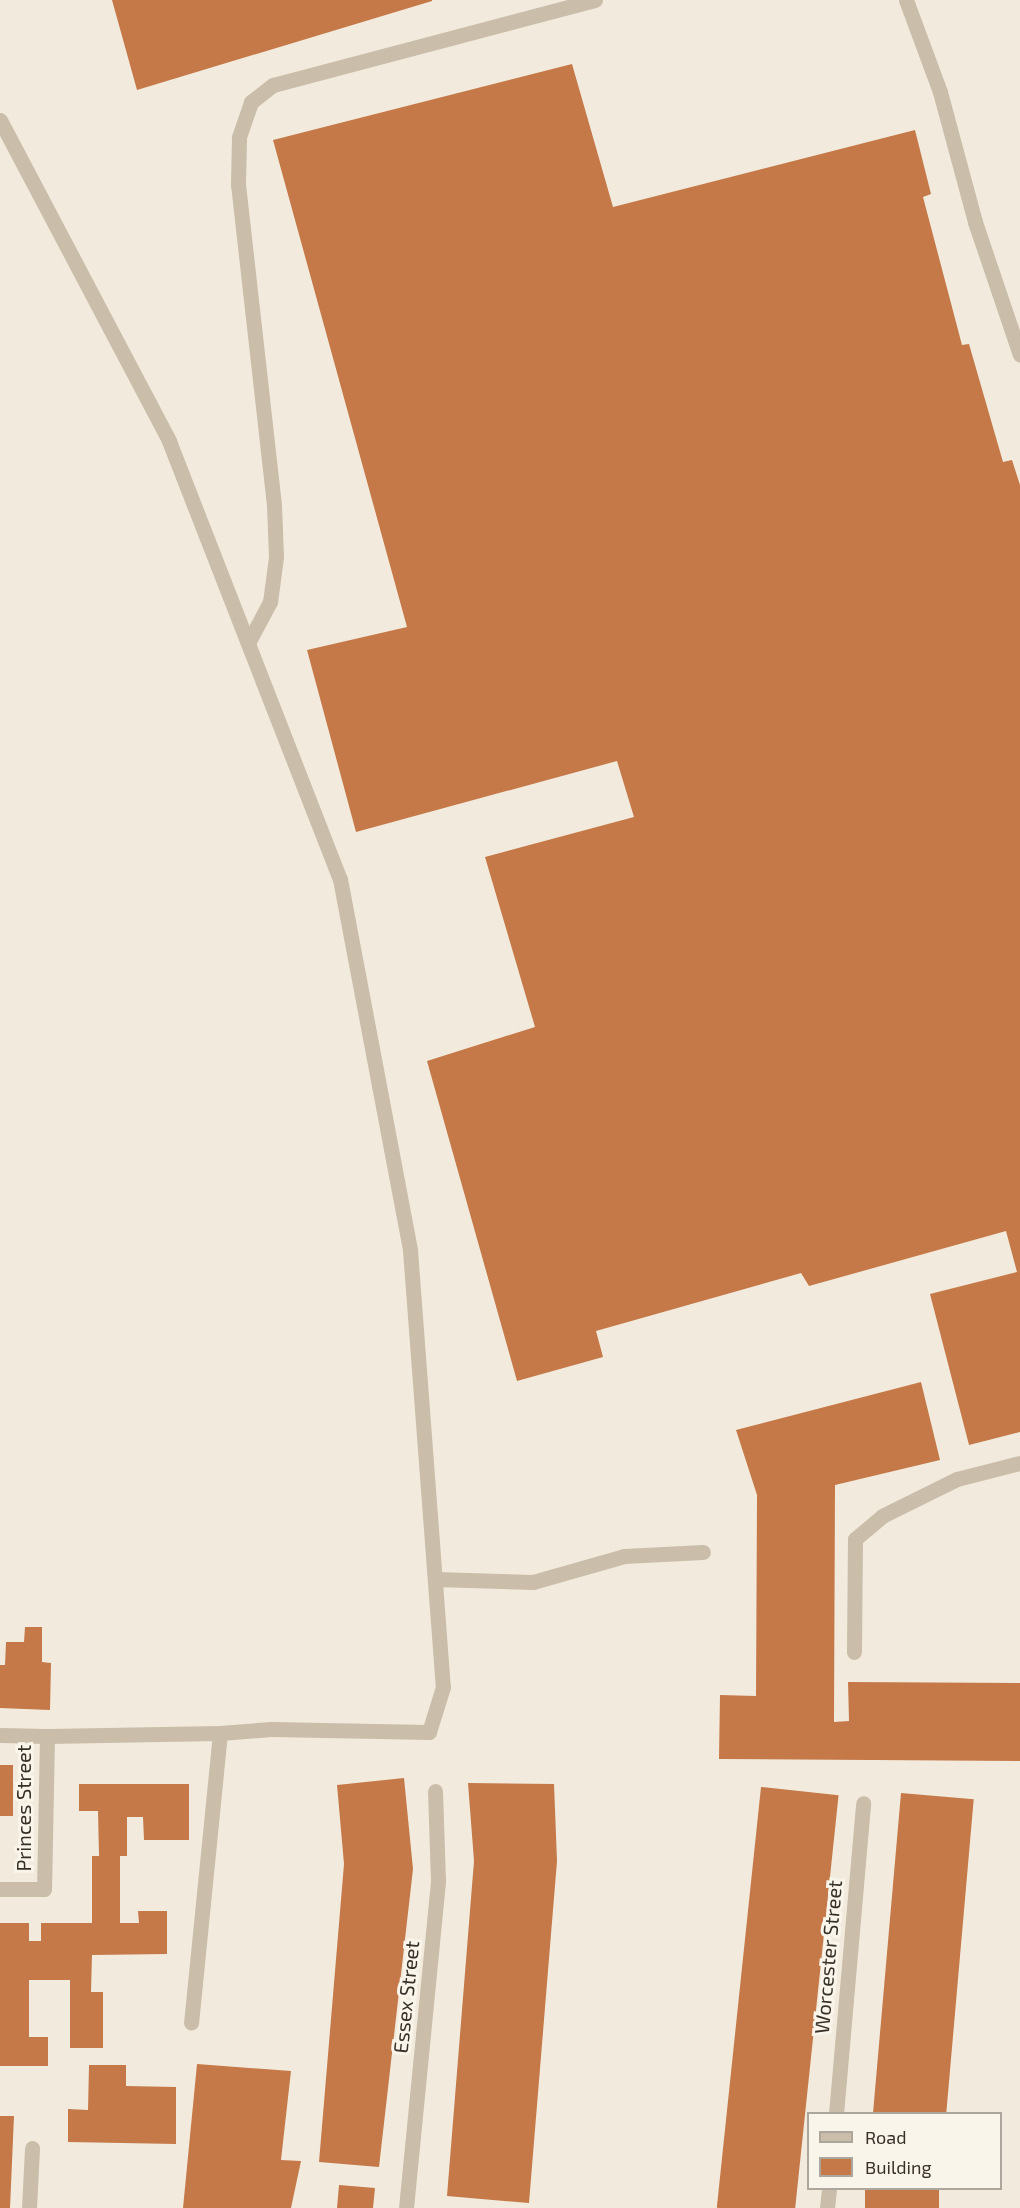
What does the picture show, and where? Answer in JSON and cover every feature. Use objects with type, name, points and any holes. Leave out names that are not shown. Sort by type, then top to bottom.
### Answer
[{"type":"street","points":[[248,643],[270,602],[276,557],[274,505],[238,185],[239,137],[251,102],[273,85],[595,0]]},
{"type":"street","points":[[906,0],[940,92],[975,222],[1020,355]]},
{"type":"street","points":[[0,120],[169,441],[340,879],[410,1250],[443,1687],[429,1732],[271,1729],[220,1733],[47,1736]]},
{"type":"street","points":[[854,1652],[855,1539],[882,1516],[957,1479],[1020,1463]]},
{"type":"street","points":[[435,1579],[533,1582],[624,1556],[703,1552]]},
{"type":"street","points":[[191,2023],[220,1733]]},
{"type":"street","name":"Princes Street","points":[[0,1735],[47,1736],[44,1889],[0,1889]]},
{"type":"street","name":"Essex Street","points":[[406,2208],[438,1881],[435,1791]]},
{"type":"street","name":"Worcester Street","points":[[836,2112],[863,1803]]},
{"type":"street","points":[[29,2208],[32,2148]]},
{"type":"street","points":[[827,2208],[829,2190]]},
{"type":"building","points":[[112,0],[432,0],[432,1],[137,90]]},
{"type":"building","points":[[572,64],[613,207],[915,130],[931,194],[923,197],[962,345],[969,344],[1003,462],[1012,460],[1020,485],[1020,1432],[969,1445],[930,1294],[1017,1272],[1006,1231],[809,1286],[801,1273],[596,1331],[603,1357],[517,1381],[427,1061],[535,1027],[485,857],[634,817],[617,761],[356,832],[307,650],[407,627],[273,140]]},
{"type":"building","points":[[921,1382],[940,1460],[835,1485],[834,1722],[849,1721],[848,1682],[1020,1683],[1020,1761],[719,1759],[720,1695],[756,1696],[757,1495],[736,1430]]},
{"type":"building","points":[[25,1627],[42,1627],[42,1662],[51,1663],[50,1710],[0,1708],[0,1665],[5,1665],[6,1642],[24,1642]]},
{"type":"building","points":[[0,1765],[13,1765],[13,1816],[0,1816]]},
{"type":"building","points":[[404,1778],[413,1869],[379,2167],[319,2162],[344,1864],[337,1785]]},
{"type":"building","points":[[468,1783],[554,1784],[557,1861],[529,2203],[447,2196],[474,1861]]},
{"type":"building","points":[[79,1784],[189,1784],[189,1840],[144,1840],[143,1817],[127,1817],[127,1856],[120,1856],[120,1923],[139,1923],[138,1911],[167,1911],[167,1954],[92,1955],[91,1992],[103,1992],[103,2048],[70,2048],[70,1980],[29,1980],[29,2037],[48,2037],[48,2066],[0,2066],[0,1923],[29,1923],[29,1941],[41,1941],[41,1923],[92,1923],[92,1856],[99,1856],[98,1811],[79,1811]]},
{"type":"building","points":[[761,1787],[839,1795],[795,2208],[717,2208]]},
{"type":"building","points":[[901,1793],[974,1799],[946,2112],[873,2112]]},
{"type":"building","points":[[197,2064],[291,2071],[281,2160],[301,2161],[291,2208],[183,2208]]},
{"type":"building","points":[[89,2065],[126,2065],[126,2086],[176,2087],[176,2144],[68,2142],[68,2109],[88,2110]]},
{"type":"building","points":[[0,2116],[14,2116],[10,2208],[0,2208]]},
{"type":"building","points":[[339,2185],[375,2188],[373,2208],[337,2208]]},
{"type":"building","points":[[865,2190],[939,2190],[939,2208],[865,2208]]}]
